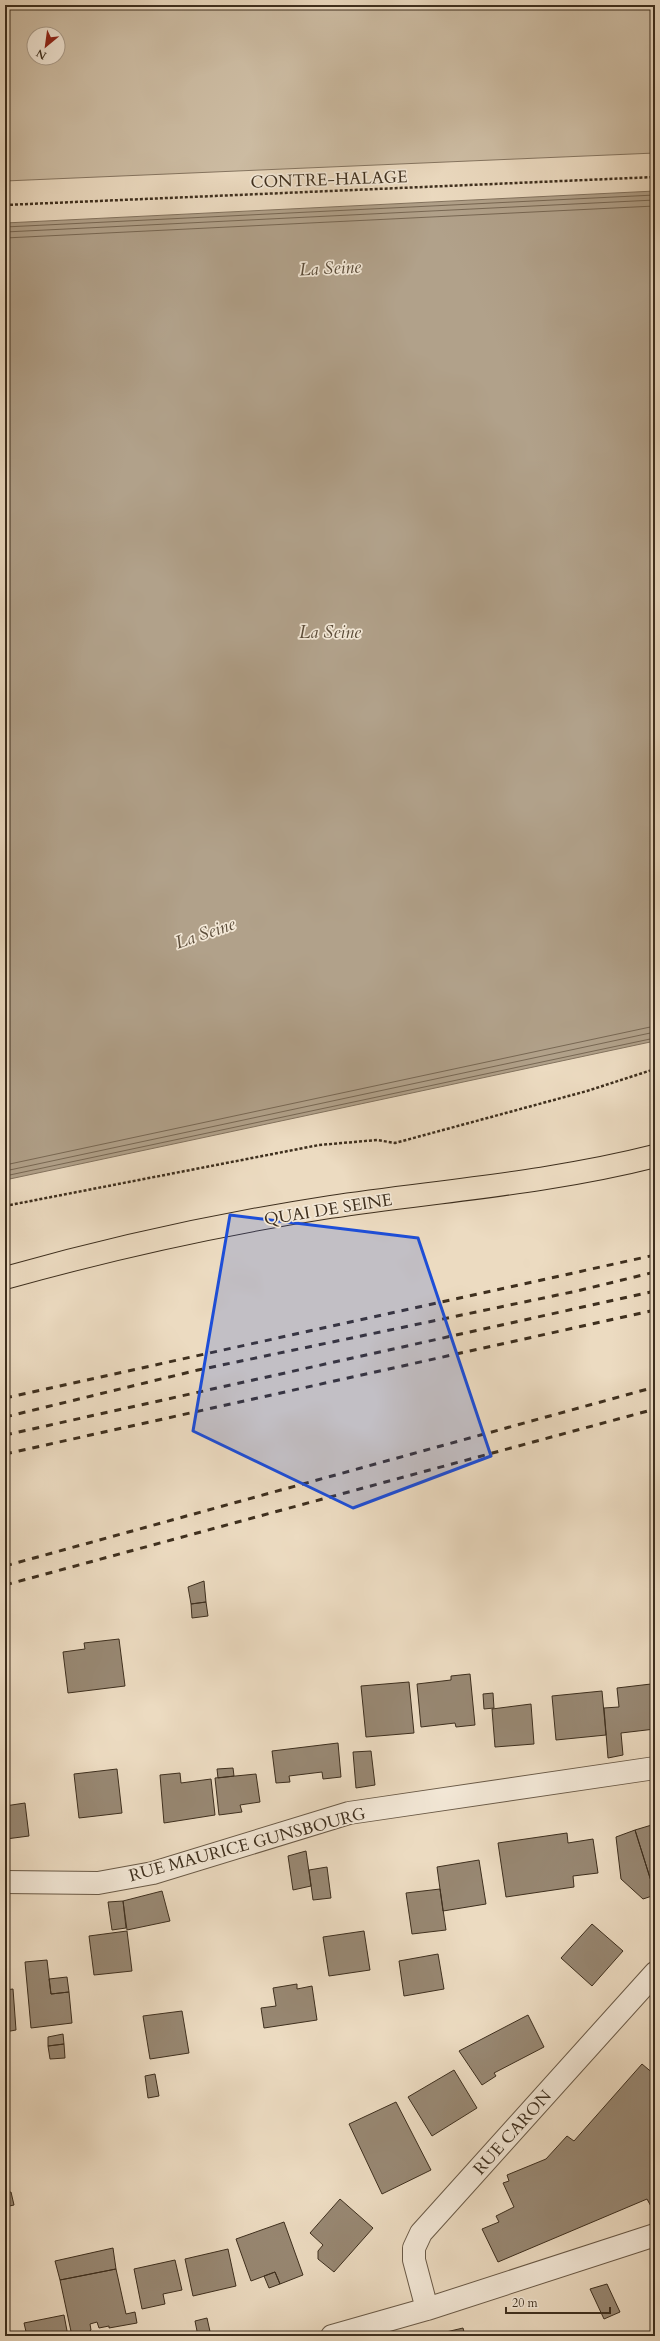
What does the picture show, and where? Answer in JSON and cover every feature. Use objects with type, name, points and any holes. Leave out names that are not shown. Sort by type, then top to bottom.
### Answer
[{"type":"main road","name":"QUAI DE SEINE","points":[[5,1278],[94,1253],[214,1226],[330,1207],[554,1176],[655,1156]]},
{"type":"street","name":"RUE MAURICE GUNSBOURG","points":[[5,1882],[98,1883],[153,1873],[349,1813],[655,1768]]},
{"type":"street","name":"RUE CARON","points":[[427,2309],[414,2260],[414,2248],[422,2232],[655,1973]]},
{"type":"street","points":[[332,2336],[427,2309],[655,2235]]},
{"type":"path","name":"CONTRE-HALAGE","points":[[5,205],[655,177]]},
{"type":"path","points":[[5,1206],[319,1145],[377,1140],[395,1143],[587,1091],[655,1069]]},
{"type":"highlighted area","points":[[230,1215],[418,1238],[491,1456],[353,1508],[193,1431]]},
{"type":"shaded area","points":[[5,5],[655,5],[655,153],[5,181]]},
{"type":"water","name":"La Seine","points":[[655,191],[655,1041],[5,1180],[5,223]]},
{"type":"building","points":[[204,1581],[206,1602],[191,1604],[188,1587]]},
{"type":"building","points":[[206,1602],[208,1616],[192,1618],[191,1604]]},
{"type":"building","points":[[119,1639],[125,1686],[68,1693],[63,1652],[85,1649],[84,1643]]},
{"type":"building","points":[[470,1674],[475,1725],[456,1727],[455,1723],[421,1727],[417,1684],[451,1680],[451,1676]]},
{"type":"building","points":[[409,1682],[414,1733],[366,1737],[361,1686]]},
{"type":"building","points":[[651,1684],[655,1729],[621,1733],[623,1755],[608,1758],[604,1708],[619,1707],[617,1688]]},
{"type":"building","points":[[651,1684],[655,1684],[655,1718]]},
{"type":"building","points":[[602,1691],[606,1735],[556,1740],[552,1696]]},
{"type":"building","points":[[493,1693],[494,1708],[484,1709],[483,1694]]},
{"type":"building","points":[[531,1704],[534,1744],[495,1747],[492,1709]]},
{"type":"building","points":[[338,1743],[341,1777],[323,1779],[322,1772],[289,1776],[290,1782],[276,1783],[272,1751]]},
{"type":"building","points":[[371,1751],[375,1785],[356,1788],[353,1752]]},
{"type":"building","points":[[233,1768],[234,1776],[218,1778],[217,1769]]},
{"type":"building","points":[[117,1769],[122,1813],[79,1818],[74,1774]]},
{"type":"building","points":[[180,1773],[181,1783],[211,1779],[215,1815],[164,1823],[160,1775]]},
{"type":"building","points":[[256,1774],[260,1802],[240,1805],[242,1812],[219,1815],[215,1778]]},
{"type":"building","points":[[25,1803],[29,1836],[6,1839],[5,1806]]},
{"type":"building","points":[[655,1824],[655,1879],[651,1881],[635,1830]]},
{"type":"building","points":[[635,1830],[651,1881],[655,1879],[655,1895],[643,1899],[621,1879],[616,1837]]},
{"type":"building","points":[[567,1833],[568,1843],[593,1839],[598,1873],[573,1876],[574,1887],[506,1897],[498,1843]]},
{"type":"building","points":[[306,1851],[311,1886],[293,1890],[288,1856]]},
{"type":"building","points":[[479,1860],[486,1904],[443,1911],[437,1867]]},
{"type":"building","points":[[327,1867],[331,1898],[313,1900],[309,1870]]},
{"type":"building","points":[[440,1889],[446,1930],[412,1934],[406,1893]]},
{"type":"building","points":[[162,1891],[170,1921],[127,1930],[123,1901]]},
{"type":"building","points":[[123,1901],[126,1928],[112,1930],[108,1902]]},
{"type":"building","points":[[592,1924],[623,1951],[592,1986],[561,1958]]},
{"type":"building","points":[[127,1931],[132,1971],[94,1975],[89,1936]]},
{"type":"building","points":[[364,1931],[370,1970],[329,1976],[323,1937]]},
{"type":"building","points":[[438,1954],[444,1989],[404,1996],[399,1961]]},
{"type":"building","points":[[47,1960],[51,1994],[69,1992],[72,2023],[31,2028],[25,1962]]},
{"type":"building","points":[[67,1977],[69,1992],[51,1994],[49,1979]]},
{"type":"building","points":[[297,1984],[297,1989],[312,1986],[317,2020],[264,2028],[261,2008],[276,2006],[273,1988]]},
{"type":"building","points":[[13,1989],[16,2030],[5,2032],[5,1990]]},
{"type":"building","points":[[182,2011],[189,2053],[150,2059],[143,2016]]},
{"type":"building","points":[[528,2015],[544,2047],[494,2073],[496,2076],[482,2085],[459,2051]]},
{"type":"building","points":[[63,2034],[64,2044],[48,2046],[48,2037]]},
{"type":"building","points":[[64,2044],[65,2058],[50,2059],[48,2046]]},
{"type":"building","points":[[642,2064],[655,2075],[655,2208],[653,2210],[647,2199],[498,2262],[482,2229],[499,2222],[496,2216],[514,2207],[503,2183],[509,2181],[507,2175],[546,2159],[567,2136],[574,2141]]},
{"type":"building","points":[[454,2070],[477,2108],[432,2136],[408,2097]]},
{"type":"building","points":[[155,2074],[159,2096],[148,2098],[145,2076]]},
{"type":"building","points":[[396,2102],[431,2170],[382,2194],[349,2124]]},
{"type":"building","points":[[11,2192],[14,2205],[5,2207],[5,2193]]},
{"type":"building","points":[[340,2199],[373,2228],[334,2272],[318,2259],[318,2251],[323,2245],[310,2233]]},
{"type":"building","points":[[284,2222],[303,2275],[280,2284],[275,2272],[251,2281],[236,2239]]},
{"type":"building","points":[[113,2248],[116,2269],[60,2280],[55,2261]]},
{"type":"building","points":[[228,2249],[236,2286],[193,2296],[185,2259]]},
{"type":"building","points":[[175,2260],[182,2290],[163,2294],[165,2304],[142,2309],[134,2269]]},
{"type":"building","points":[[116,2269],[126,2314],[135,2312],[137,2323],[109,2328],[109,2326],[99,2328],[97,2322],[90,2324],[91,2330],[85,2335],[72,2336],[60,2280]]},
{"type":"building","points":[[275,2272],[280,2284],[269,2288],[264,2276]]},
{"type":"building","points":[[607,2284],[620,2312],[604,2319],[590,2289]]},
{"type":"building","points":[[64,2315],[68,2336],[27,2336],[24,2323]]},
{"type":"building","points":[[207,2318],[211,2336],[198,2336],[195,2321]]},
{"type":"building","points":[[463,2328],[465,2336],[447,2336],[446,2332]]},
{"type":"building","points":[[446,2332],[447,2336],[435,2336]]},
{"type":"railway","points":[[5,1398],[655,1255]]},
{"type":"railway","points":[[5,1417],[198,1370],[577,1291],[655,1272]]},
{"type":"railway","points":[[5,1435],[655,1291]]},
{"type":"railway","points":[[5,1454],[655,1310]]},
{"type":"railway","points":[[5,1566],[655,1387]]},
{"type":"railway","points":[[5,1585],[655,1409]]}]
